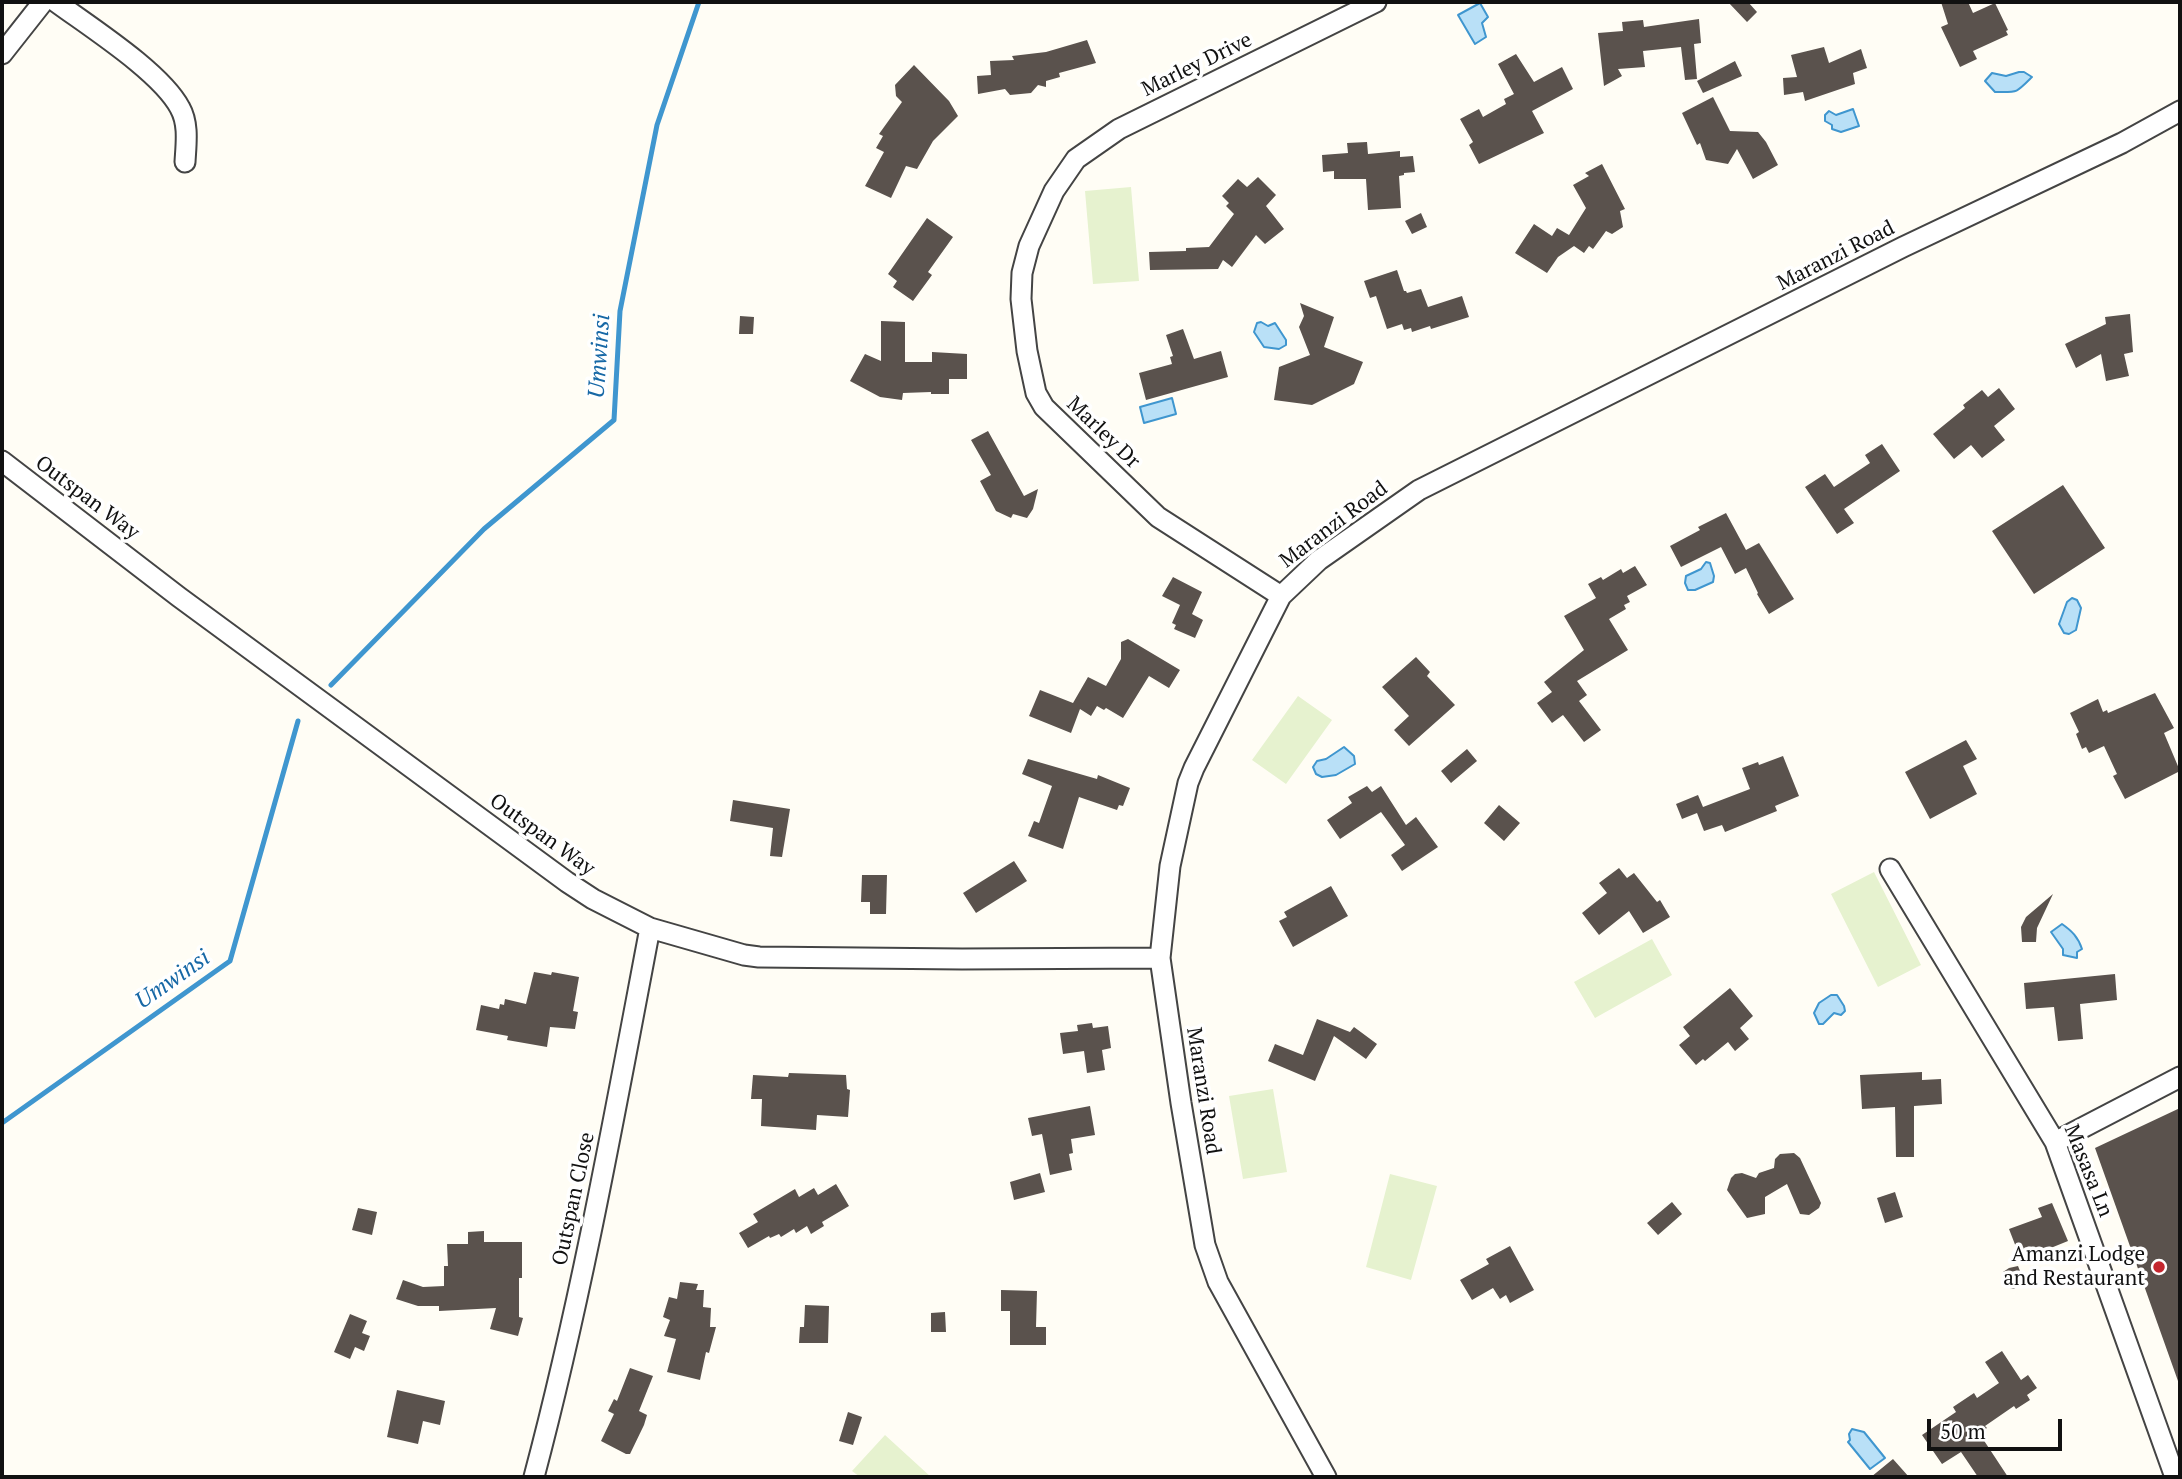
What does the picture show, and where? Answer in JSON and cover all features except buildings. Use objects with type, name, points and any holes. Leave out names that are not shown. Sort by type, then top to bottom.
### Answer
[{"type":"street","points":[[2,54],[43,2]]},
{"type":"street","points":[[55,2],[154,76],[180,108],[186,131],[185,162]]},
{"type":"street","name":"Marley Drive","points":[[1054,191],[1076,159],[1119,129],[1376,2]]},
{"type":"street","name":"Maranzi Road","points":[[1326,1477],[1211,1265],[1205,1245],[1183,1116],[1160,958],[1170,866],[1188,783],[1281,596],[1319,560],[1419,490],[1903,247],[2122,143],[2180,111]]},
{"type":"street","name":"Marley Dr","points":[[1054,191],[1029,246],[1021,286],[1027,351],[1036,393],[1044,407],[1158,517],[1281,596]]},
{"type":"street","name":"Outspan Way","points":[[2,461],[179,597],[556,874],[593,899],[650,928],[744,956],[759,957],[1160,958]]},
{"type":"street","name":"Masasa Ln","points":[[1890,869],[2055,1142],[2175,1477]]},
{"type":"street","name":"Outspan Close","points":[[534,1477],[564,1358],[607,1154],[650,928]]},
{"type":"street","points":[[2055,1142],[2180,1077]]},
{"type":"green space","points":[[1131,187],[1139,281],[1093,284],[1085,191]]},
{"type":"green space","points":[[1298,696],[1332,720],[1286,784],[1252,760]]},
{"type":"green space","points":[[1874,872],[1921,965],[1878,987],[1831,894]]},
{"type":"green space","points":[[1652,939],[1672,975],[1595,1018],[1574,982]]},
{"type":"green space","points":[[1273,1089],[1287,1172],[1243,1179],[1229,1096]]},
{"type":"green space","points":[[1390,1174],[1437,1186],[1411,1280],[1366,1267]]},
{"type":"green space","points":[[885,1435],[931,1477],[860,1477],[852,1471]]},
{"type":"water","points":[[1480,3],[1488,17],[1482,23],[1486,37],[1475,44],[1458,15]]},
{"type":"water","points":[[2019,72],[2032,77],[2016,91],[1995,92],[1985,81],[1992,73],[2006,76]]},
{"type":"water","points":[[1853,109],[1859,126],[1841,132],[1832,129],[1832,125],[1825,121],[1825,115],[1829,111],[1836,115]]},
{"type":"water","points":[[1257,323],[1268,326],[1275,323],[1286,340],[1286,345],[1279,349],[1264,347],[1254,332]]},
{"type":"water","points":[[1172,398],[1176,414],[1144,423],[1140,407]]},
{"type":"water","points":[[1706,562],[1710,563],[1713,582],[1695,590],[1688,590],[1686,576],[1701,569]]},
{"type":"water","points":[[2072,598],[2077,600],[2081,608],[2076,630],[2069,634],[2064,633],[2059,624],[2067,602]]},
{"type":"water","points":[[1344,747],[1354,756],[1355,764],[1336,775],[1322,777],[1316,774],[1313,767],[1317,761],[1326,759]]},
{"type":"water","points":[[2062,924],[2074,935],[2082,949],[2077,952],[2077,958],[2063,955],[2063,949],[2051,932]]},
{"type":"water","points":[[1831,995],[1837,995],[1845,1011],[1841,1015],[1834,1013],[1823,1024],[1819,1024],[1814,1013],[1819,1003]]},
{"type":"water","points":[[1852,1429],[1864,1432],[1885,1458],[1870,1469],[1848,1442]]},
{"type":"waterway","name":"Umwinsi","points":[[331,685],[484,529],[614,420],[620,311],[657,125],[699,2]]},
{"type":"waterway","name":"Umwinsi","points":[[2,1123],[230,961],[298,721]]},
{"type":"place","name":"Amanzi Lodge and Restaurant","points":[[2159,1267]]}]
